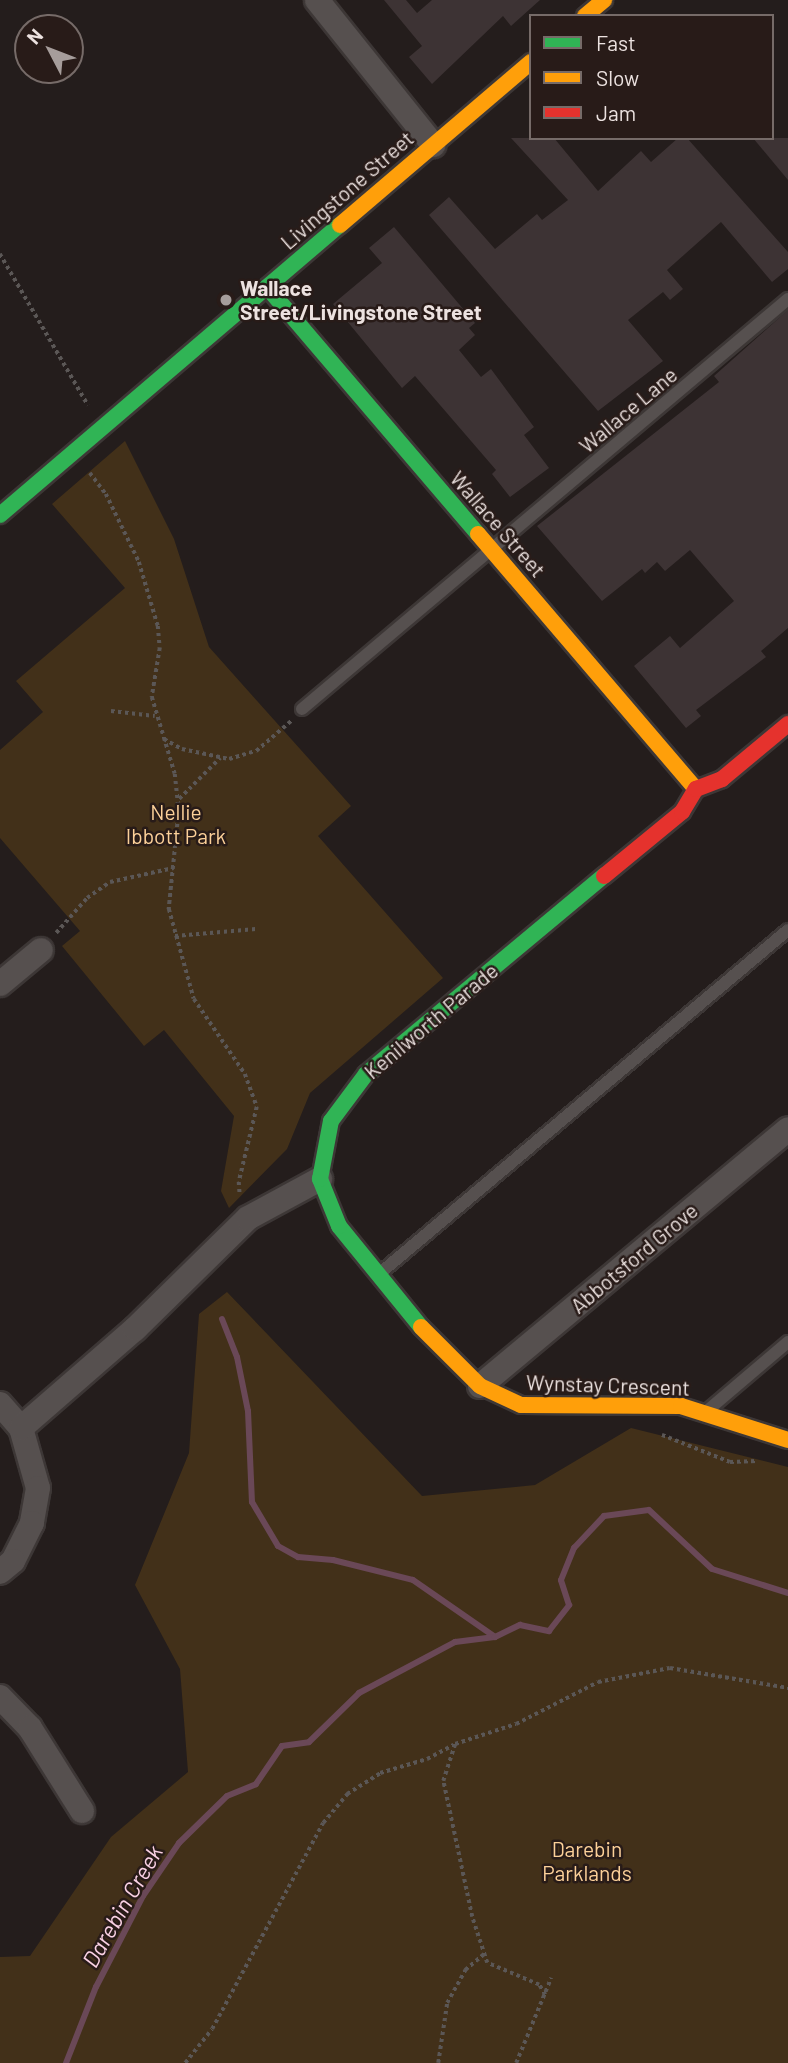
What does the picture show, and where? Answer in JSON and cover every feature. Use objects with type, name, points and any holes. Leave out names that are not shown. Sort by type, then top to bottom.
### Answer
[{"type":"street","points":[[317,0],[433,145]]},
{"type":"street","points":[[587,14],[604,0]]},
{"type":"street","name":"Livingstone Street","points":[[0,515],[529,64]]},
{"type":"street","name":"Wallace Street","points":[[267,287],[696,789]]},
{"type":"street","name":"Kenilworth Parade","points":[[320,1179],[331,1121],[366,1074],[682,812],[696,789],[722,779],[788,724]]},
{"type":"street","points":[[0,984],[41,950]]},
{"type":"street","name":"Abbotsford Grove","points":[[480,1386],[788,1129]]},
{"type":"street","points":[[21,1428],[135,1329],[248,1218],[320,1179]]},
{"type":"street","name":"Wynstay Crescent","points":[[320,1179],[339,1226],[377,1276],[450,1360],[480,1386],[521,1405],[621,1402],[706,1411],[788,1440]]},
{"type":"street","points":[[0,1404],[21,1428],[38,1488],[32,1523],[13,1561],[0,1572]]},
{"type":"street","points":[[0,1697],[30,1728],[82,1811]]},
{"type":"lane","name":"Wallace Lane","points":[[302,709],[788,299]]},
{"type":"lane","points":[[377,1276],[788,930]]},
{"type":"lane","points":[[706,1411],[788,1342]]},
{"type":"path","points":[[0,254],[91,410]]},
{"type":"path","points":[[71,456],[85,472],[94,474],[139,562],[159,637],[152,697],[179,802],[169,909],[194,999],[245,1074],[257,1107],[239,1182],[240,1203],[248,1218]]},
{"type":"path","points":[[162,738],[182,749],[220,758],[256,751],[302,709]]},
{"type":"path","points":[[111,711],[155,716]]},
{"type":"path","points":[[179,802],[220,758]]},
{"type":"path","points":[[41,950],[87,898],[110,882],[173,868]]},
{"type":"path","points":[[175,936],[256,929]]},
{"type":"path","points":[[653,1432],[730,1462],[766,1460]]},
{"type":"path","points":[[185,2063],[212,2029],[323,1823],[347,1794],[380,1773],[427,1759],[455,1744],[516,1724],[598,1682],[670,1668],[788,1688]]},
{"type":"path","points":[[455,1744],[443,1781],[487,1963],[539,1985],[545,1995]]},
{"type":"path","points":[[438,2063],[447,2003],[465,1970],[484,1954]]},
{"type":"path","points":[[516,2063],[551,1979]]},
{"type":"green space","name":"Nellie Ibbott Park","points":[[125,441],[174,539],[209,647],[351,806],[318,836],[443,978],[310,1093],[287,1149],[229,1208],[221,1191],[234,1116],[164,1030],[144,1046],[62,946],[80,931],[0,838],[0,750],[43,712],[16,681],[125,588],[52,504]]},
{"type":"green space","name":"Darebin Parklands","points":[[227,1292],[422,1496],[535,1485],[631,1428],[788,1467],[788,2063],[0,2063],[0,1957],[30,1956],[111,1837],[188,1772],[180,1669],[135,1585],[189,1453],[199,1314]]},
{"type":"building","points":[[384,0],[406,0],[417,13],[432,0],[540,0],[511,26],[503,16],[432,84],[409,57],[422,46]]},
{"type":"building","points":[[511,138],[556,140],[598,191],[641,151],[651,162],[676,140],[689,140],[788,252],[788,269],[772,282],[721,222],[667,270],[683,289],[670,300],[663,292],[628,320],[663,361],[598,411],[429,215],[449,197],[495,249],[537,214],[542,220],[568,200]]},
{"type":"building","points":[[788,138],[788,180],[755,140]]},
{"type":"building","points":[[394,227],[475,323],[469,328],[475,335],[459,350],[481,377],[491,369],[534,427],[524,435],[549,468],[510,497],[492,474],[496,470],[415,376],[402,388],[333,304],[382,263],[369,248]]},
{"type":"building","points":[[788,310],[788,628],[761,651],[766,657],[696,710],[701,716],[686,728],[634,666],[670,636],[680,648],[734,601],[690,550],[665,571],[657,562],[645,573],[642,569],[602,601],[537,526],[719,382],[714,376]]},
{"type":"waterway","points":[[222,1319],[237,1357],[248,1411],[252,1502],[278,1546],[298,1557],[333,1560],[413,1580],[495,1637]]},
{"type":"waterway","name":"Darebin Creek","points":[[66,2063],[96,1987],[143,1896],[179,1843],[227,1796],[256,1784],[282,1746],[309,1742],[359,1693],[455,1642],[495,1637],[520,1625],[549,1631],[569,1605],[561,1580],[574,1548],[604,1516],[649,1510],[712,1569],[788,1593]]},
{"type":"traffic: fast","points":[[0,515],[340,225]]},
{"type":"traffic: fast","points":[[267,287],[478,534]]},
{"type":"traffic: fast","points":[[421,1327],[339,1226],[320,1179],[331,1121],[366,1074],[604,876]]},
{"type":"traffic: slow","points":[[587,14],[604,0]]},
{"type":"traffic: slow","points":[[340,225],[529,64]]},
{"type":"traffic: slow","points":[[478,534],[696,789]]},
{"type":"traffic: slow","points":[[421,1327],[480,1386],[521,1405],[681,1406],[788,1440]]},
{"type":"traffic: jam","points":[[604,876],[682,812],[696,789],[722,779],[788,724]]},
{"type":"place","name":"Wallace Street/Livingstone Street","points":[[226,300]]}]
